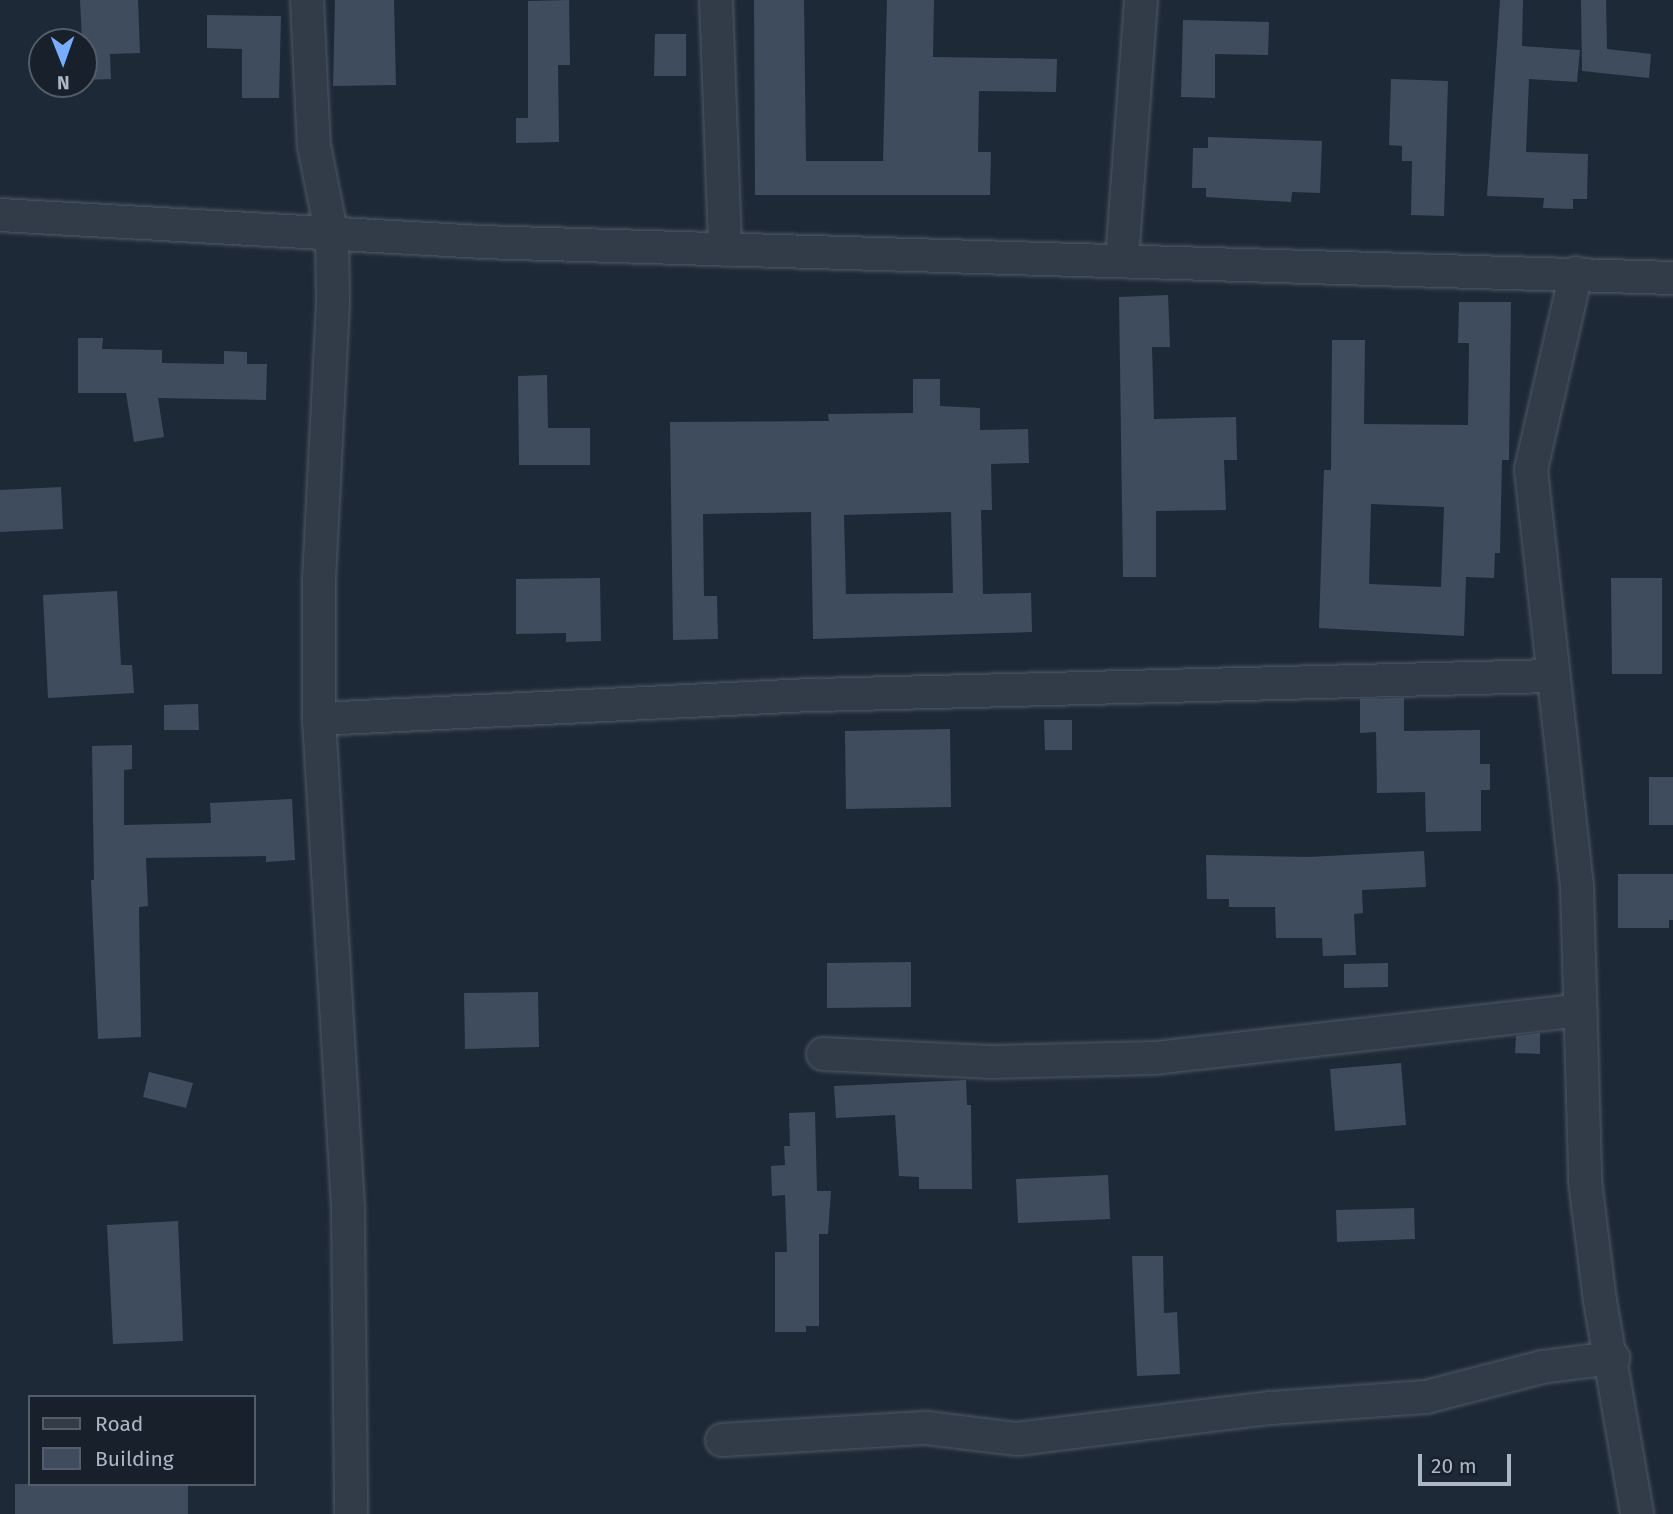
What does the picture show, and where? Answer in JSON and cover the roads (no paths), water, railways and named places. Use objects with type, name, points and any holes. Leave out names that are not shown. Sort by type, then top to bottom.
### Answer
[{"type":"street","points":[[307,0],[314,146],[332,236],[333,303],[319,580],[319,719],[348,1211],[351,1514]]},
{"type":"street","points":[[716,0],[725,250]]},
{"type":"street","points":[[1122,259],[1141,0]]},
{"type":"street","points":[[0,215],[332,236],[1673,278]]},
{"type":"street","points":[[1576,273],[1531,470],[1577,886],[1585,1181],[1600,1301],[1613,1358],[1637,1514]]},
{"type":"street","points":[[319,719],[817,695],[1552,676]]},
{"type":"street","points":[[823,1054],[990,1062],[1154,1058],[1580,1010]]},
{"type":"street","points":[[722,1440],[927,1428],[1017,1439],[1271,1408],[1426,1397],[1542,1367],[1613,1358]]}]
